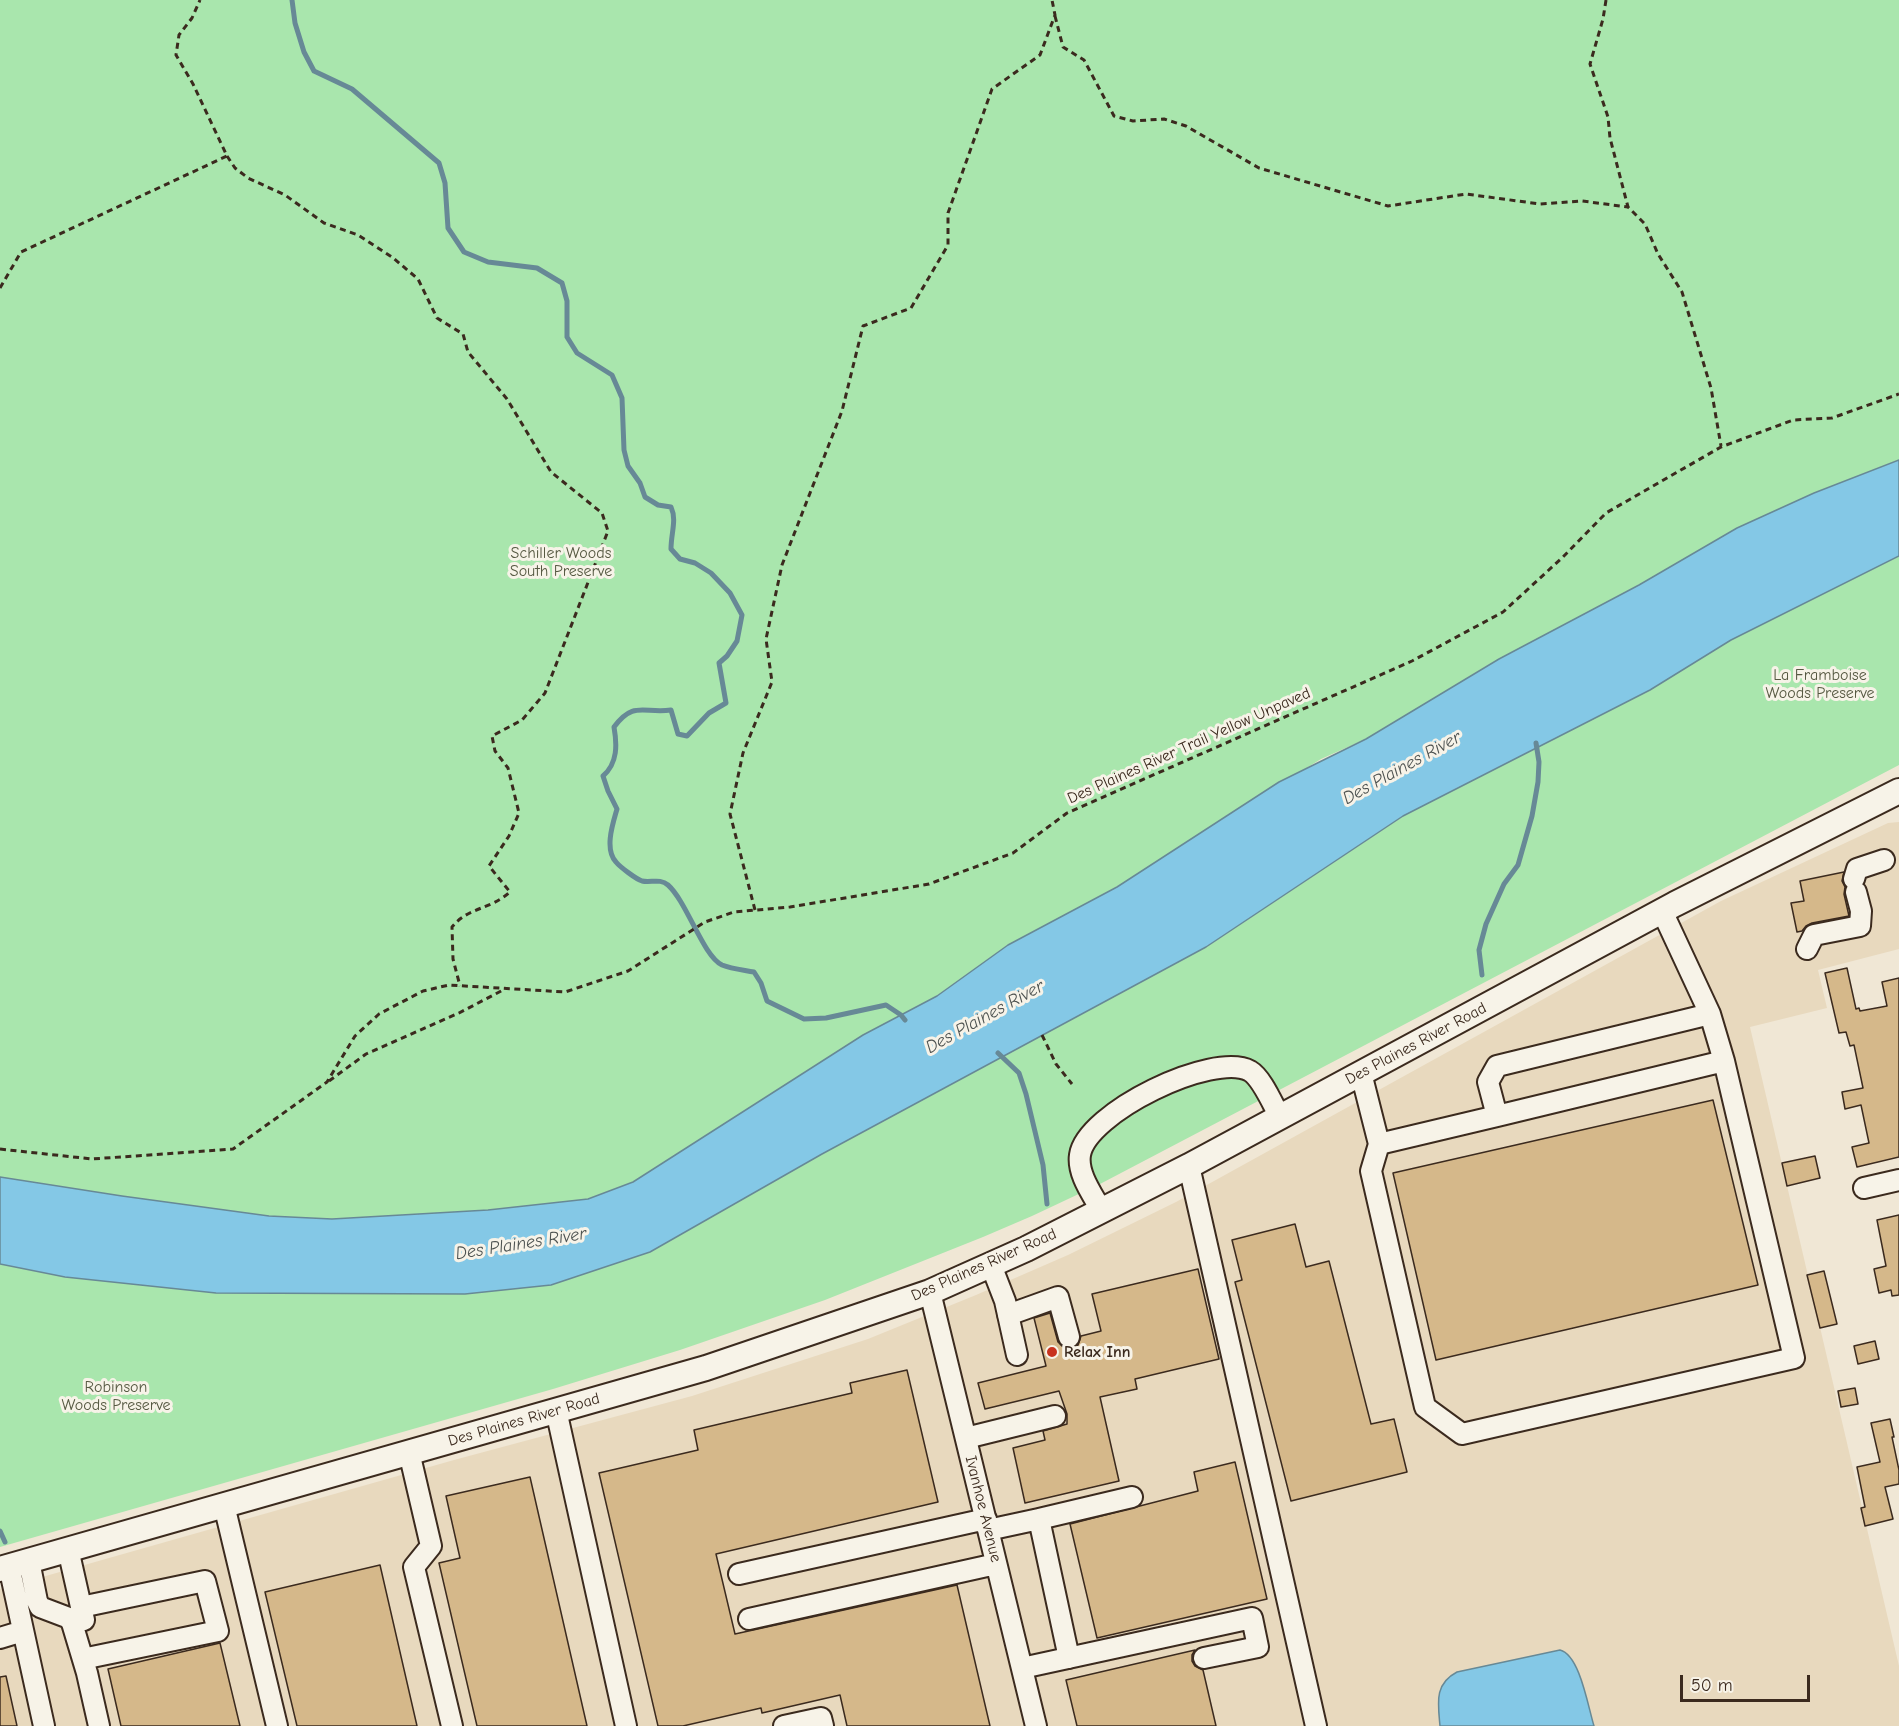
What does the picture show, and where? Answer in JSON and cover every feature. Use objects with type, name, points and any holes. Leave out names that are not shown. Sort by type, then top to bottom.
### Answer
[{"type":"main road","name":"Des Plaines River Road","points":[[13,1565],[706,1368],[930,1292],[991,1265],[1190,1166],[1662,911],[1899,791]]},
{"type":"street","points":[[1807,949],[1814,935],[1860,926],[1861,911],[1855,885],[1857,869],[1884,860]]},
{"type":"street","points":[[1361,1073],[1379,1144],[1371,1171],[1425,1407],[1462,1434],[1794,1358],[1724,1061],[1710,1014],[1662,911]]},
{"type":"street","points":[[1497,1116],[1488,1083],[1497,1066],[1710,1014]]},
{"type":"street","points":[[1379,1144],[1724,1061]]},
{"type":"street","points":[[1101,1210],[1080,1166],[1080,1155],[1085,1143],[1119,1110],[1159,1086],[1186,1076],[1244,1068],[1253,1073],[1280,1117]]},
{"type":"street","points":[[1190,1166],[1316,1726]]},
{"type":"street","points":[[1864,1188],[1899,1180]]},
{"type":"street","points":[[991,1265],[1008,1315],[1017,1355]]},
{"type":"street","name":"Ivanhoe Avenue","points":[[930,1292],[1036,1726]]},
{"type":"street","points":[[1008,1315],[1058,1297],[1069,1337]]},
{"type":"street","points":[[556,1410],[626,1726]]},
{"type":"street","points":[[966,1438],[1055,1416]]},
{"type":"street","points":[[409,1452],[431,1546],[414,1567],[452,1726]]},
{"type":"street","points":[[739,1574],[987,1525],[1039,1519],[1131,1497]]},
{"type":"street","points":[[224,1505],[277,1726]]},
{"type":"street","points":[[1039,1519],[1069,1658]]},
{"type":"street","points":[[68,1549],[108,1726]]},
{"type":"street","points":[[749,1619],[996,1564]]},
{"type":"street","points":[[13,1565],[23,1631],[44,1726]]},
{"type":"street","points":[[13,1565],[40,1607],[69,1618],[72,1623],[87,1673],[99,1726]]},
{"type":"street","points":[[81,1607],[205,1581],[218,1631],[92,1657]]},
{"type":"street","points":[[1022,1668],[1252,1618],[1258,1647],[1204,1658]]},
{"type":"street","points":[[0,1638],[23,1631]]},
{"type":"street","points":[[784,1726],[821,1718],[823,1726]]},
{"type":"path","points":[[200,0],[192,18],[179,35],[176,55],[194,84],[227,156],[235,168],[248,178],[285,195],[324,223],[358,235],[392,257],[418,279],[437,318],[463,334],[468,352],[507,399],[551,472],[602,513],[608,531],[545,693],[522,720],[492,735],[495,751],[508,768],[519,813],[509,836],[489,866],[510,892],[500,901],[460,916],[452,927],[453,959],[460,986]]},
{"type":"path","points":[[1052,0],[1063,47],[1084,60],[1114,116],[1133,121],[1164,119],[1186,126],[1259,168],[1388,206],[1466,194],[1540,204],[1582,201],[1628,207]]},
{"type":"path","points":[[1606,0],[1590,64],[1608,117],[1610,138],[1628,207],[1645,224],[1658,254],[1682,292],[1712,388],[1721,447]]},
{"type":"path","points":[[754,910],[730,813],[743,753],[772,682],[766,639],[782,565],[842,411],[863,327],[911,308],[948,245],[948,213],[992,89],[1040,55],[1055,15]]},
{"type":"path","points":[[0,288],[21,252],[227,156]]},
{"type":"path","name":"Des Plaines River Trail Yellow Unpaved","points":[[0,1149],[92,1159],[233,1149],[327,1082],[355,1036],[379,1014],[423,991],[460,986],[565,992],[628,970],[705,922],[734,912],[790,907],[929,884],[1013,853],[1067,813],[1412,661],[1503,612],[1563,557],[1606,513],[1721,447],[1793,420],[1832,418],[1899,394]]},
{"type":"path","points":[[327,1082],[366,1054],[459,1013],[504,989]]},
{"type":"path","points":[[1042,1035],[1056,1064],[1072,1084]]},
{"type":"shaded area","points":[[1899,822],[1899,949],[1818,970],[1827,1008],[1750,1027],[1899,1666],[1899,1726],[0,1726],[0,1589],[454,1460],[692,1396],[868,1339],[1068,1255],[1176,1202],[1721,901],[1888,823]]},
{"type":"green space","name":"Schiller Woods South Preserve","points":[[0,0],[1899,0],[1899,460],[1814,493],[1737,528],[1639,585],[1499,659],[1366,739],[1321,759],[1117,887],[1008,945],[937,996],[863,1035],[633,1182],[588,1199],[488,1210],[332,1219],[269,1216],[0,1177]]},
{"type":"green space","name":"Robinson Woods Preserve","points":[[1899,556],[1899,765],[1100,1184],[983,1237],[825,1300],[680,1350],[553,1389],[0,1547],[0,1264],[65,1277],[650,1252],[822,1154],[1206,947],[1403,816],[1650,690],[1731,640]]},
{"type":"water","name":"Des Plaines River","points":[[1899,460],[1899,556],[1731,640],[1650,690],[1403,816],[1206,947],[822,1154],[650,1252],[551,1285],[465,1294],[216,1293],[65,1277],[0,1264],[0,1177],[269,1216],[332,1219],[488,1210],[588,1199],[633,1182],[863,1035],[937,996],[1008,945],[1117,887],[1279,782],[1366,739],[1499,659],[1639,585],[1737,528],[1814,493]]},
{"type":"water","points":[[1560,1650],[1573,1661],[1578,1671],[1594,1726],[1440,1726],[1438,1702],[1441,1688],[1444,1682],[1457,1672]]},
{"type":"building","points":[[1844,872],[1842,881],[1849,916],[1812,923],[1797,932],[1791,903],[1804,901],[1800,881]]},
{"type":"building","points":[[1847,968],[1856,1009],[1859,1008],[1860,1011],[1887,1006],[1882,982],[1899,978],[1899,1157],[1857,1167],[1852,1147],[1869,1143],[1861,1105],[1845,1109],[1842,1092],[1863,1088],[1854,1045],[1850,1046],[1846,1032],[1839,1033],[1825,973]]},
{"type":"building","points":[[1713,1100],[1758,1285],[1436,1360],[1393,1173]]},
{"type":"building","points":[[1815,1156],[1820,1178],[1787,1186],[1782,1163]]},
{"type":"building","points":[[1899,1215],[1899,1295],[1892,1296],[1891,1290],[1879,1293],[1874,1269],[1886,1266],[1877,1220]]},
{"type":"building","points":[[1295,1224],[1306,1267],[1329,1261],[1371,1424],[1394,1419],[1407,1472],[1291,1501],[1235,1282],[1242,1280],[1232,1240]]},
{"type":"building","points":[[1198,1269],[1219,1359],[1135,1379],[1137,1389],[1100,1397],[1119,1481],[1025,1503],[1013,1448],[1045,1440],[1043,1431],[1067,1424],[1067,1414],[1059,1391],[985,1409],[978,1383],[1046,1366],[1034,1318],[1050,1313],[1058,1342],[1065,1348],[1073,1348],[1078,1345],[1081,1336],[1101,1331],[1092,1294]]},
{"type":"building","points":[[1824,1271],[1837,1324],[1820,1328],[1807,1275]]},
{"type":"building","points":[[1875,1341],[1879,1359],[1858,1364],[1854,1346]]},
{"type":"building","points":[[907,1370],[938,1502],[716,1554],[735,1634],[957,1585],[990,1726],[847,1726],[840,1695],[762,1713],[761,1708],[683,1726],[658,1726],[599,1473],[698,1450],[694,1430],[852,1393],[850,1383]]},
{"type":"building","points":[[1855,1388],[1858,1404],[1841,1407],[1838,1391]]},
{"type":"building","points":[[1890,1419],[1899,1470],[1899,1484],[1885,1487],[1893,1519],[1865,1526],[1861,1508],[1865,1507],[1857,1467],[1880,1462],[1871,1423]]},
{"type":"building","points":[[1235,1462],[1267,1599],[1097,1638],[1070,1524],[1198,1491],[1194,1472]]},
{"type":"building","points":[[530,1477],[587,1726],[477,1726],[439,1563],[460,1558],[446,1496]]},
{"type":"building","points":[[380,1565],[417,1726],[297,1726],[265,1592]]},
{"type":"building","points":[[220,1643],[240,1726],[121,1726],[108,1669]]},
{"type":"building","points":[[1195,1650],[1192,1661],[1195,1666],[1203,1670],[1216,1726],[1077,1726],[1066,1680]]},
{"type":"building","points":[[6,1676],[17,1726],[0,1726],[0,1677]]},
{"type":"waterway","points":[[292,0],[295,23],[304,52],[314,71],[352,89],[439,163],[445,183],[448,228],[464,252],[488,262],[537,268],[562,283],[567,301],[567,337],[577,353],[612,375],[622,398],[624,450],[628,466],[640,483],[645,497],[658,505],[671,507],[674,522],[671,549],[680,559],[695,563],[711,573],[730,593],[742,615],[737,641],[719,663],[726,703],[709,713],[687,736],[678,734],[671,710],[634,711],[621,719],[614,727],[616,740],[614,759],[603,776],[617,809],[610,836],[612,857],[639,880],[662,882],[668,885],[682,903],[715,960],[722,965],[754,972],[761,983],[767,1001],[804,1019],[826,1018],[886,1005],[905,1020]]},
{"type":"waterway","points":[[1482,975],[1479,950],[1486,924],[1504,884],[1518,865],[1532,816],[1538,782],[1539,762],[1536,743]]},
{"type":"waterway","points":[[998,1053],[1019,1073],[1026,1094],[1043,1165],[1047,1204]]},
{"type":"waterway","points":[[0,1531],[5,1542]]},
{"type":"place","name":"Relax Inn","points":[[1052,1352]]},
{"type":"park label","name":"La Framboise Woods Preserve","points":[[1820,684]]}]
